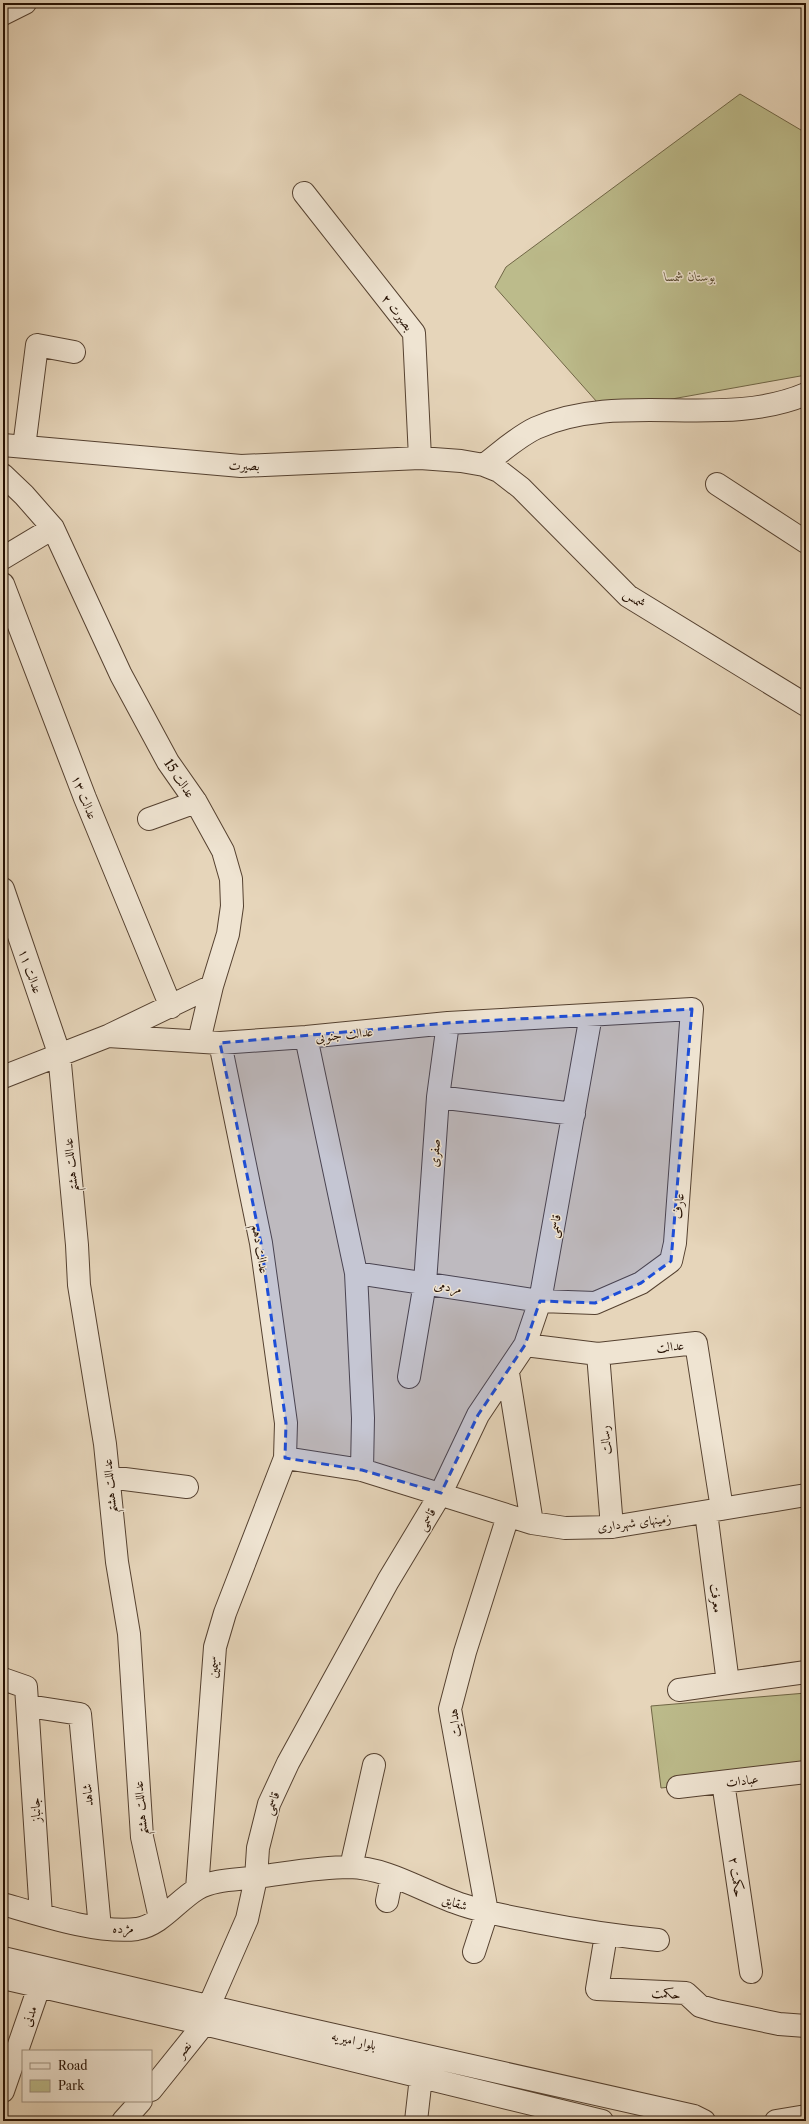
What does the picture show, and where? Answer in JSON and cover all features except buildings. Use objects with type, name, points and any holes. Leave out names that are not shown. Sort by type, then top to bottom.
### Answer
[{"type":"street","points":[[3,14],[25,3]]},
{"type":"street","name":"بصیرت ۲","points":[[304,193],[414,333],[420,458]]},
{"type":"street","points":[[14,446],[37,345],[74,352]]},
{"type":"street","points":[[484,465],[523,435],[547,424],[577,415],[600,412],[686,411],[752,407],[790,400],[806,394]]},
{"type":"street","name":"بصیرت","points":[[14,446],[241,466],[420,458],[461,461],[484,465]]},
{"type":"street","name":"شمس","points":[[484,465],[499,471],[520,488],[628,596],[806,705]]},
{"type":"street","name":"عدالت 15","points":[[3,475],[24,495],[53,528],[121,675],[168,762],[196,802],[223,851],[231,879],[232,906],[228,934],[212,986],[199,1041]]},
{"type":"street","points":[[717,484],[806,542]]},
{"type":"street","points":[[3,558],[53,528]]},
{"type":"street","name":"عدالت ۱۳","points":[[3,584],[85,798],[171,1007]]},
{"type":"street","points":[[149,819],[196,802]]},
{"type":"street","name":"عدالت ۱۱","points":[[3,890],[60,1053]]},
{"type":"street","points":[[108,1036],[212,986]]},
{"type":"street","name":"عدالت جنوبی","points":[[3,1077],[60,1053],[108,1036],[220,1043],[306,1037],[448,1023],[692,1009]]},
{"type":"street","name":"عارف","points":[[540,1301],[595,1303],[641,1283],[671,1261],[675,1243],[692,1009]]},
{"type":"street","name":"قاسمی","points":[[206,2015],[247,1919],[256,1878],[258,1848],[269,1804],[288,1763],[388,1581],[441,1493],[478,1415],[508,1373],[525,1345],[540,1301],[591,1015]]},
{"type":"street","name":"صفری","points":[[409,1377],[425,1283],[438,1097],[448,1023]]},
{"type":"street","points":[[306,1037],[356,1273],[363,1418],[362,1470]]},
{"type":"street","name":"عدالت دهم","points":[[220,1043],[261,1243],[286,1423],[285,1458]]},
{"type":"street","name":"عداللت هشتم","points":[[60,1053],[76,1230],[79,1285],[87,1326],[109,1477],[117,1562],[129,1634],[142,1837],[160,1918]]},
{"type":"street","points":[[438,1097],[574,1114]]},
{"type":"street","name":"مردمی","points":[[356,1273],[540,1301]]},
{"type":"street","name":"عدالت","points":[[525,1345],[598,1354],[696,1343],[714,1511]]},
{"type":"street","name":"رسالت","points":[[598,1354],[612,1527]]},
{"type":"street","points":[[508,1373],[532,1523]]},
{"type":"street","name":"زمینهای شهرداری","points":[[285,1458],[362,1470],[441,1493],[532,1523],[565,1528],[612,1527],[806,1495]]},
{"type":"street","name":"سیمین","points":[[197,1889],[215,1647],[225,1613],[285,1458]]},
{"type":"street","points":[[109,1477],[187,1487]]},
{"type":"street","name":"معرفت","points":[[714,1511],[728,1684]]},
{"type":"street","name":"هدایت","points":[[487,1912],[450,1709],[465,1652],[508,1516]]},
{"type":"street","points":[[679,1690],[806,1672]]},
{"type":"street","points":[[3,1679],[26,1687],[28,1706]]},
{"type":"street","name":"جانباز","points":[[28,1706],[41,1915]]},
{"type":"street","name":"شاهد","points":[[28,1706],[80,1714],[100,1928]]},
{"type":"street","points":[[351,1867],[374,1765]]},
{"type":"street","name":"عبادات","points":[[678,1787],[806,1772]]},
{"type":"street","name":"حکمت ۲","points":[[723,1782],[751,1972]]},
{"type":"street","name":"شقایق","points":[[256,1878],[304,1870],[351,1867],[392,1876],[434,1895],[487,1912],[606,1935],[658,1940]]},
{"type":"street","points":[[387,1901],[392,1876]]},
{"type":"street","name":"مژده","points":[[3,1904],[41,1915],[100,1928],[138,1929],[160,1918],[197,1889],[234,1879],[256,1878]]},
{"type":"street","points":[[474,1952],[487,1912]]},
{"type":"street","name":"حکمت","points":[[606,1935],[597,1989],[686,1993],[700,2006],[717,2011],[779,2024],[806,2026]]},
{"type":"street","name":"بلوار امیریه","points":[[3,1958],[554,2115],[602,2121]]},
{"type":"street","name":"بلوار امیریه","points":[[3,1978],[39,1988],[206,2015],[694,2116],[704,2121]]},
{"type":"street","name":"مدنی","points":[[5,2077],[39,1988]]},
{"type":"street","name":"نصر","points":[[152,2089],[206,2015]]},
{"type":"street","points":[[416,2121],[421,2077]]},
{"type":"street","points":[[776,2121],[806,2116]]},
{"type":"highlighted area","points":[[692,1009],[671,1261],[641,1283],[595,1303],[540,1301],[525,1345],[478,1415],[441,1493],[362,1470],[285,1458],[286,1423],[261,1243],[220,1043],[448,1023]]},
{"type":"green space","name":"بوستان شمسا","points":[[740,94],[806,133],[806,375],[605,411],[495,287],[506,267]]},
{"type":"green space","points":[[806,1693],[806,1772],[661,1788],[651,1706]]}]
